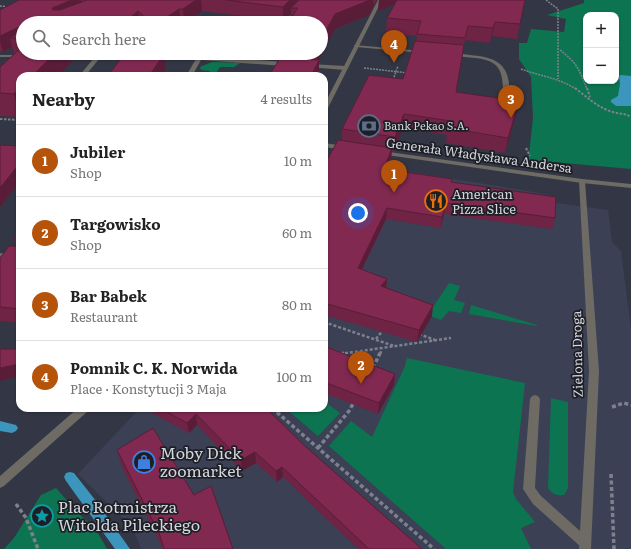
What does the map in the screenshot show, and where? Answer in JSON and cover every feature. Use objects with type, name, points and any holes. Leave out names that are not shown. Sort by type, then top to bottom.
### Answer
[{"type":"street","points":[[292,16],[309,0]]},
{"type":"street","points":[[372,4],[379,2]]},
{"type":"street","points":[[328,102],[379,2]]},
{"type":"street","points":[[356,46],[428,52]]},
{"type":"street","points":[[1,57],[12,50]]},
{"type":"street","points":[[450,55],[486,59],[500,65],[505,74],[507,87],[505,103]]},
{"type":"street","points":[[1,57],[16,56]]},
{"type":"street","points":[[85,72],[96,60]]},
{"type":"street","points":[[191,72],[198,60]]},
{"type":"street","points":[[226,60],[294,65]]},
{"type":"street","points":[[301,65],[345,68]]},
{"type":"street","points":[[328,146],[356,149]]},
{"type":"street","name":"Generała Władysława Andersa","points":[[372,152],[582,181],[631,186]]},
{"type":"street","name":"Zielona Droga","points":[[582,181],[594,371],[585,546]]},
{"type":"street","points":[[0,255],[16,257]]},
{"type":"street","points":[[536,399],[529,489],[537,500],[585,546]]},
{"type":"street","points":[[0,483],[80,412]]},
{"type":"path","points":[[546,0],[558,9],[558,79]]},
{"type":"path","points":[[0,6],[12,7]]},
{"type":"path","points":[[393,80],[404,50]]},
{"type":"path","points":[[559,50],[574,60],[580,71],[590,98]]},
{"type":"path","points":[[363,68],[408,73]]},
{"type":"path","points":[[520,69],[540,76],[558,79],[590,98],[599,106],[613,112],[626,114],[631,117]]},
{"type":"path","points":[[0,119],[16,120]]},
{"type":"path","points":[[328,323],[396,346]]},
{"type":"path","points":[[376,339],[384,328]]},
{"type":"path","points":[[415,333],[436,341]]},
{"type":"path","points":[[338,355],[451,338]]},
{"type":"path","points":[[371,372],[382,348]]},
{"type":"path","points":[[318,448],[349,411],[357,398]]},
{"type":"path","points":[[607,412],[617,404],[624,403],[631,405]]},
{"type":"path","points":[[277,412],[434,549]]},
{"type":"path","points":[[611,466],[614,549]]},
{"type":"path","points":[[16,504],[26,518],[38,549]]},
{"type":"shaded area","points":[[337,160],[522,190],[549,195],[556,203],[608,210],[612,242],[621,251],[631,328],[631,549],[141,549],[133,528],[78,474],[136,412],[328,412],[328,172]]},
{"type":"green space","points":[[584,0],[631,0],[631,169],[531,160],[528,163],[533,118],[531,77],[519,59],[519,43],[527,43],[531,29],[564,32],[566,19],[547,15],[584,3]]},
{"type":"green space","points":[[212,62],[240,63],[234,67],[220,67],[217,72],[201,70],[200,67]]},
{"type":"green space","points":[[449,283],[460,286],[454,300],[465,303],[461,313],[449,311],[441,320],[405,306],[410,298],[433,307]]},
{"type":"green space","points":[[471,305],[537,325],[537,326],[469,314]]},
{"type":"green space","points":[[407,358],[525,383],[513,492],[516,499],[535,522],[521,528],[531,549],[446,549],[329,446],[351,421],[372,437],[405,366]]},
{"type":"green space","points":[[551,398],[568,402],[568,488],[564,495],[555,494],[548,488]]},
{"type":"green space","points":[[328,404],[340,413],[318,436],[290,412],[328,412]]},
{"type":"green space","points":[[56,488],[78,513],[95,528],[107,549],[4,549],[14,538],[41,495]]},
{"type":"water","points":[[619,76],[631,76],[631,106],[616,106],[611,102],[611,100],[618,96],[620,84]]},
{"type":"building","points":[[19,0],[72,0],[52,8],[53,10],[60,10],[87,0],[196,0],[183,9],[179,9],[168,16],[143,16],[138,11],[132,16],[16,16],[16,28],[0,36],[0,10]]},
{"type":"building","points":[[226,0],[290,0],[283,7]]},
{"type":"building","points":[[299,0],[370,0],[335,14],[328,27],[328,16],[292,16],[298,8],[291,8]]},
{"type":"building","points":[[397,0],[525,0],[520,24],[495,22],[493,28],[468,26],[465,38],[417,34],[421,21],[387,18]]},
{"type":"building","points":[[16,34],[16,38],[10,38]]},
{"type":"building","points":[[415,41],[464,45],[456,92],[519,101],[508,138],[448,128],[451,121],[404,114],[395,137],[342,129],[369,75],[403,79]]},
{"type":"building","points":[[16,52],[16,60],[48,60],[36,72],[16,72],[16,92],[14,94],[0,93],[0,67]]},
{"type":"building","points":[[120,60],[160,60],[152,72],[111,72]]},
{"type":"building","points":[[279,60],[319,60],[313,72],[271,72]]},
{"type":"building","points":[[338,140],[392,148],[384,169],[452,179],[451,182],[556,197],[555,218],[446,203],[442,217],[387,208],[358,268],[387,279],[381,286],[433,305],[419,330],[328,304],[328,159]]},
{"type":"building","points":[[0,145],[16,146],[16,168],[0,188]]},
{"type":"building","points":[[9,246],[16,246],[16,309],[0,307],[0,258]]},
{"type":"building","points":[[328,348],[395,374],[379,403],[328,384]]},
{"type":"building","points":[[0,349],[16,349],[16,365],[0,368]]},
{"type":"building","points":[[167,412],[270,412],[306,447],[422,549],[369,549],[282,467],[276,471],[255,452],[241,460],[196,414],[187,423]]},
{"type":"building","points":[[153,428],[194,495],[211,486],[233,549],[164,549],[159,533],[117,450]]},
{"type":"waterway","points":[[0,426],[12,428]]},
{"type":"waterway","points":[[70,477],[123,549]]},
{"type":"place","name":"Pomnik C. K. Norwida","points":[[394,63]]},
{"type":"place","name":"Bar Babek","points":[[511,118]]},
{"type":"place","name":"Bank Pekao S.A.","points":[[369,126]]},
{"type":"place","name":"Jubiler","points":[[394,193]]},
{"type":"place","name":"American Pizza Slice","points":[[436,201]]},
{"type":"place","name":"Targowisko","points":[[361,384]]},
{"type":"place","name":"Moby Dick zoomarket","points":[[144,462]]},
{"type":"place","name":"Plac Rotmistrza Witolda Pileckiego","points":[[42,516]]}]
